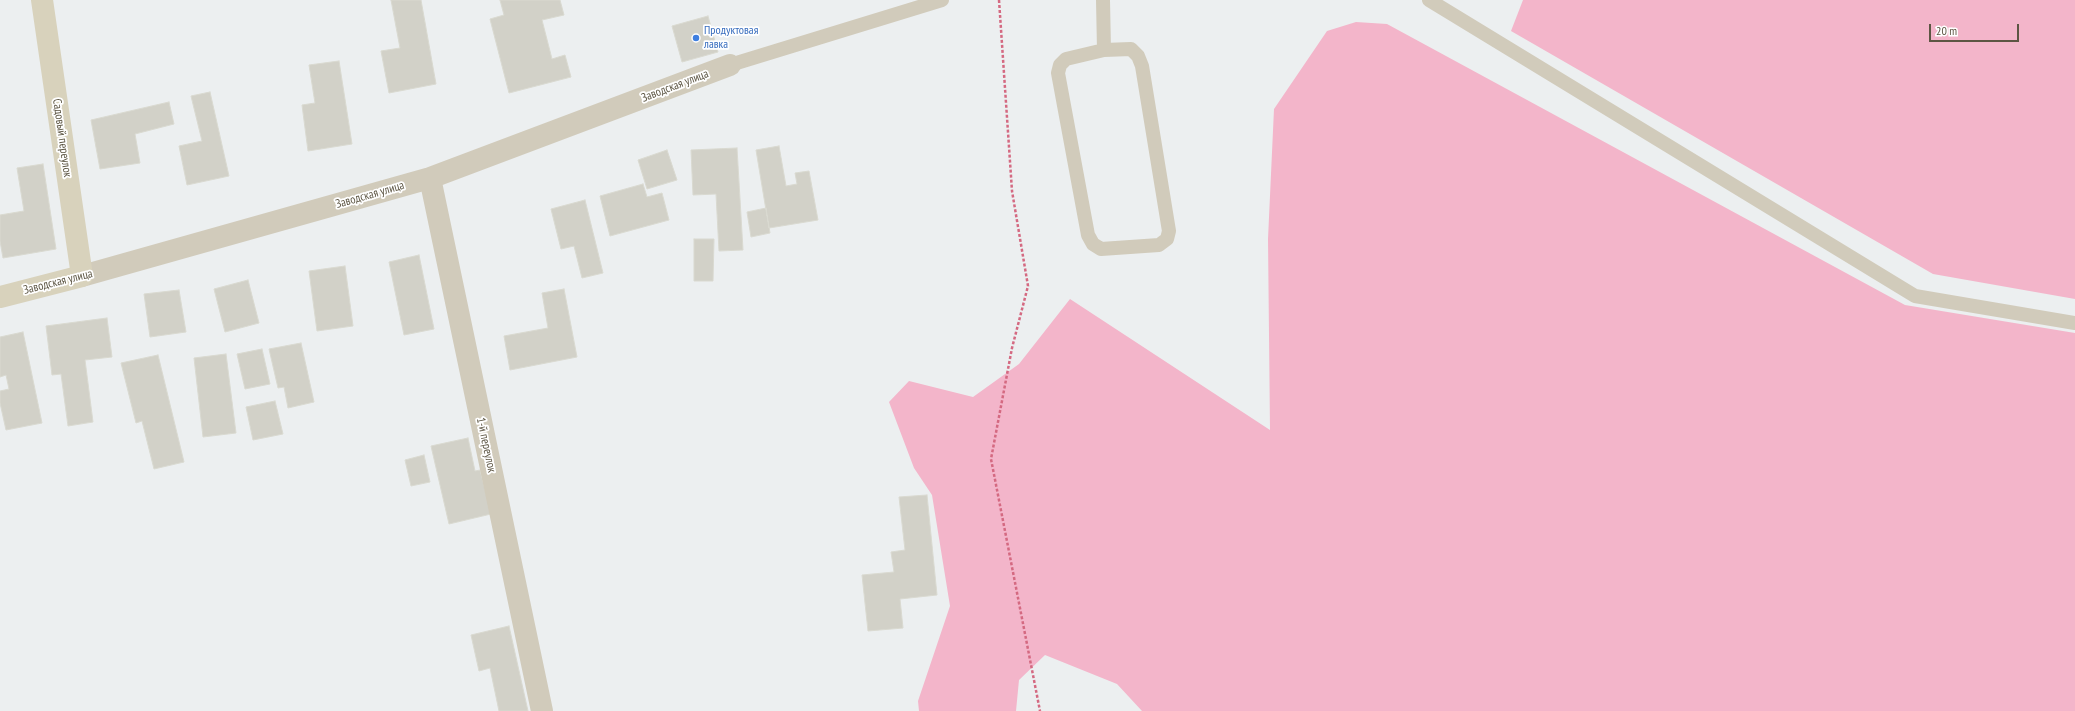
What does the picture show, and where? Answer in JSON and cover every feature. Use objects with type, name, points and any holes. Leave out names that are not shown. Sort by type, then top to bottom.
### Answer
[{"type":"street","name":"Садовый переулок","points":[[42,0],[82,276]]},
{"type":"street","name":"Заводская улица","points":[[0,297],[82,276],[430,178],[730,65]]},
{"type":"street","name":"1-й переулок","points":[[430,178],[542,711]]},
{"type":"lane","points":[[730,65],[942,0]]},
{"type":"lane","points":[[1103,0],[1104,50]]},
{"type":"lane","points":[[1429,0],[1915,296],[2075,323]]},
{"type":"lane","points":[[1131,49],[1138,56],[1142,66],[1169,231],[1167,239],[1159,245],[1101,249],[1093,244],[1088,236],[1058,73],[1060,65],[1066,59],[1104,50],[1131,49]]},
{"type":"path","points":[[999,0],[1012,191],[1028,286],[1012,348],[991,459],[1040,711]]},
{"type":"shaded area","points":[[1523,0],[2075,0],[2075,299],[1933,274],[1511,31]]},
{"type":"shaded area","points":[[1356,22],[1387,24],[1905,305],[2075,333],[2075,711],[1142,711],[1117,684],[1045,655],[1019,680],[1016,711],[919,711],[918,701],[950,606],[932,495],[914,468],[889,402],[909,381],[973,397],[1019,364],[1070,299],[1270,430],[1268,239],[1274,109],[1327,31]]},
{"type":"building","points":[[391,0],[421,0],[436,84],[389,93],[381,51],[400,48]]},
{"type":"building","points":[[500,0],[560,0],[564,15],[542,20],[552,59],[565,55],[571,77],[509,93],[490,19],[504,15]]},
{"type":"building","points":[[708,16],[718,52],[682,62],[672,26]]},
{"type":"building","points":[[339,61],[352,144],[308,151],[302,105],[315,103],[309,65]]},
{"type":"building","points":[[210,92],[229,176],[187,185],[179,146],[202,141],[191,96]]},
{"type":"building","points":[[169,102],[174,124],[135,134],[140,163],[100,169],[91,120]]},
{"type":"building","points":[[779,146],[786,186],[797,184],[795,173],[809,171],[818,220],[769,228],[756,150]]},
{"type":"building","points":[[737,148],[743,250],[719,251],[716,194],[693,195],[691,150]]},
{"type":"building","points":[[667,150],[677,180],[647,189],[638,160]]},
{"type":"building","points":[[43,164],[56,249],[3,258],[0,241],[0,215],[24,211],[17,168]]},
{"type":"building","points":[[643,184],[647,197],[662,193],[669,220],[610,236],[600,196]]},
{"type":"building","points":[[585,200],[603,273],[582,278],[574,246],[561,249],[551,209]]},
{"type":"building","points":[[766,208],[770,233],[751,237],[747,212]]},
{"type":"building","points":[[694,239],[714,239],[713,281],[694,281]]},
{"type":"building","points":[[419,255],[434,329],[404,335],[389,262]]},
{"type":"building","points":[[345,266],[353,326],[317,331],[309,271]]},
{"type":"building","points":[[248,280],[259,323],[225,332],[214,289]]},
{"type":"building","points":[[564,289],[577,357],[510,370],[504,336],[548,328],[542,293]]},
{"type":"building","points":[[179,290],[186,332],[150,337],[144,294]]},
{"type":"building","points":[[107,318],[112,357],[85,360],[93,422],[68,426],[61,374],[52,375],[46,326]]},
{"type":"building","points":[[23,332],[42,423],[6,430],[0,403],[0,391],[9,389],[6,375],[0,377],[0,337]]},
{"type":"building","points":[[301,343],[314,402],[288,408],[284,387],[278,388],[269,349]]},
{"type":"building","points":[[262,349],[270,384],[245,389],[237,354]]},
{"type":"building","points":[[226,354],[236,433],[203,437],[194,358]]},
{"type":"building","points":[[158,355],[184,462],[154,469],[142,421],[136,423],[121,363]]},
{"type":"building","points":[[275,401],[283,434],[253,440],[246,407]]},
{"type":"building","points":[[468,438],[475,471],[480,470],[491,514],[449,524],[431,446]]},
{"type":"building","points":[[424,455],[430,482],[411,486],[405,460]]},
{"type":"building","points":[[927,495],[937,595],[900,599],[903,628],[868,631],[862,575],[894,572],[891,552],[905,550],[899,497]]},
{"type":"building","points":[[509,626],[528,711],[499,711],[490,668],[479,671],[471,635]]},
{"type":"place","name":"Продуктовая лавка","points":[[696,38]]}]
